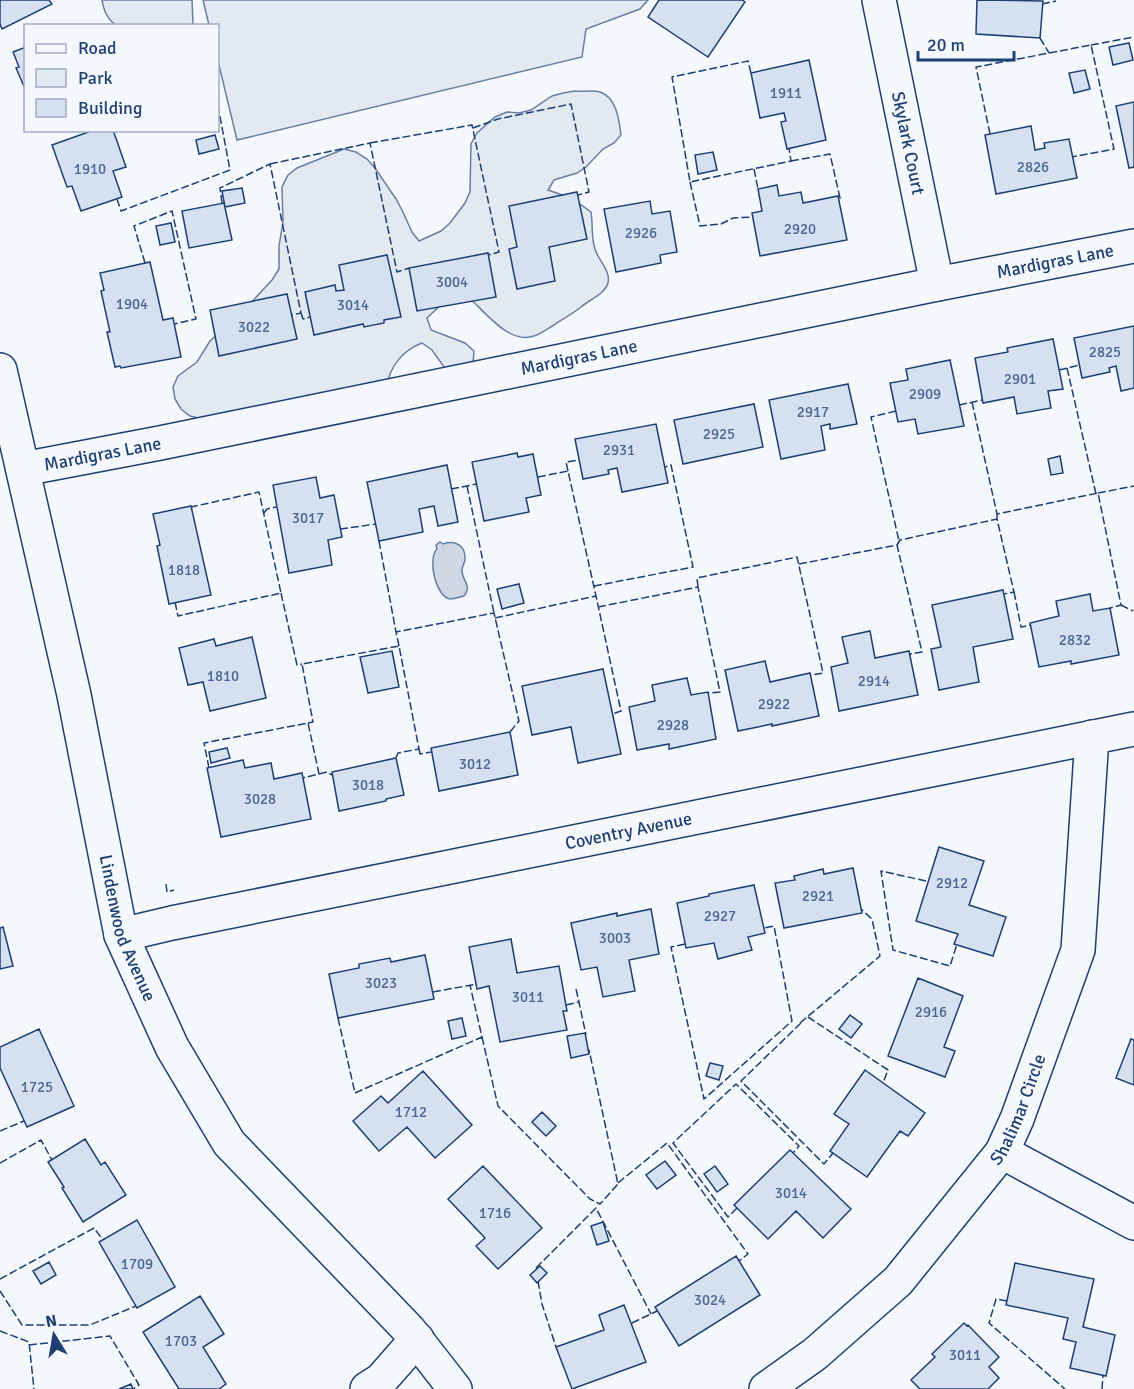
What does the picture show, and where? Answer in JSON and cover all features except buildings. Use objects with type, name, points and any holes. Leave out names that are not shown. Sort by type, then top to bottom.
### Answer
[{"type":"street","name":"Skylark Court","points":[[879,0],[937,284]]},
{"type":"street","name":"Mardigras Lane","points":[[23,469],[1134,246]]},
{"type":"street","name":"Lindenwood Avenue","points":[[0,370],[74,695],[121,935],[172,1047],[229,1143],[417,1339],[455,1389]]},
{"type":"street","name":"Coventry Avenue","points":[[121,935],[1134,729]]},
{"type":"street","name":"Shalimar Circle","points":[[766,1389],[815,1354],[898,1281],[1002,1152],[1017,1119],[1078,950],[1092,737]]},
{"type":"street","points":[[1002,1152],[1134,1222]]},
{"type":"street","points":[[367,1389],[381,1380],[417,1339]]},
{"type":"green space","points":[[102,0],[192,0],[193,24],[114,24]]},
{"type":"green space","points":[[203,0],[648,0],[640,9],[586,29],[582,57],[237,140],[219,65],[219,24],[209,24]]},
{"type":"green space","points":[[575,91],[594,91],[606,95],[614,104],[621,135],[614,143],[603,149],[586,167],[577,173],[554,180],[548,190],[571,198],[591,212],[594,244],[608,279],[606,287],[600,294],[542,333],[524,337],[515,336],[506,331],[466,295],[444,302],[427,318],[431,330],[465,343],[474,351],[473,363],[454,373],[444,367],[432,350],[422,343],[409,350],[398,360],[387,387],[202,419],[190,416],[181,409],[175,399],[173,387],[178,376],[197,362],[210,341],[247,307],[279,269],[279,246],[283,222],[282,187],[288,175],[297,168],[344,149],[356,152],[375,168],[396,199],[412,232],[419,241],[441,231],[465,203],[470,192],[471,144],[477,133],[495,117],[507,112],[519,113],[531,110],[552,96]]},
{"type":"shaded area","points":[[440,542],[455,543],[464,551],[465,560],[462,573],[467,588],[464,596],[450,599],[445,597],[437,585],[433,561],[436,545]]},
{"type":"fence","points":[[1042,4],[1056,1]]},
{"type":"fence","points":[[1091,45],[1134,37]]},
{"type":"fence","points":[[1040,38],[1049,53]]},
{"type":"fence","points":[[990,134],[976,67],[1091,45],[1114,149],[1072,157]]},
{"type":"fence","points":[[751,73],[748,61],[672,77],[690,182],[791,161],[789,148]]},
{"type":"fence","points":[[473,128],[498,119],[571,104],[589,192],[578,195]]},
{"type":"fence","points":[[117,199],[121,211],[230,170],[219,111]]},
{"type":"fence","points":[[370,143],[472,125],[499,252],[488,255]]},
{"type":"fence","points":[[270,164],[370,143],[397,272],[409,268]]},
{"type":"fence","points":[[791,161],[830,154],[839,198]]},
{"type":"fence","points":[[222,203],[220,188],[270,164],[301,313],[292,315]]},
{"type":"fence","points":[[754,169],[758,189]]},
{"type":"fence","points":[[690,182],[700,226],[721,224],[733,218],[753,217]]},
{"type":"fence","points":[[145,263],[134,226],[172,211],[196,319],[174,324]]},
{"type":"fence","points":[[301,313],[303,319],[310,317]]},
{"type":"fence","points":[[1059,370],[1080,365]]},
{"type":"fence","points":[[1067,368],[1096,494]]},
{"type":"fence","points":[[959,405],[982,400]]},
{"type":"fence","points":[[972,402],[997,514]]},
{"type":"fence","points":[[896,411],[871,417],[899,541]]},
{"type":"fence","points":[[568,471],[566,462],[579,460]]},
{"type":"fence","points":[[594,586],[693,567],[671,465],[665,467]]},
{"type":"fence","points":[[538,477],[568,471],[596,596]]},
{"type":"fence","points":[[451,489],[477,484]]},
{"type":"fence","points":[[467,486],[494,613]]},
{"type":"fence","points":[[1098,493],[1134,486]]},
{"type":"fence","points":[[175,602],[178,616],[281,593],[259,492],[191,507]]},
{"type":"fence","points":[[997,519],[997,514],[1098,493],[1121,605],[1110,608]]},
{"type":"fence","points":[[264,513],[267,509],[276,507]]},
{"type":"fence","points":[[897,545],[900,540],[997,519],[1014,592],[1004,594]]},
{"type":"fence","points":[[340,529],[376,524]]},
{"type":"fence","points":[[379,541],[396,632]]},
{"type":"fence","points":[[799,564],[897,545],[922,652],[910,654]]},
{"type":"fence","points":[[698,587],[697,578],[797,557],[823,673],[811,675]]},
{"type":"fence","points":[[598,607],[698,587],[720,692],[708,693]]},
{"type":"fence","points":[[1014,592],[1021,627],[1031,625]]},
{"type":"fence","points":[[281,593],[297,665],[302,664]]},
{"type":"fence","points":[[495,618],[596,596],[621,711],[612,714]]},
{"type":"fence","points":[[1121,605],[1133,611]]},
{"type":"fence","points":[[399,646],[396,632],[494,613],[519,721],[510,732]]},
{"type":"fence","points":[[308,723],[313,722],[302,664],[399,646],[419,749],[398,753],[396,758]]},
{"type":"fence","points":[[209,768],[204,743],[308,723],[319,774],[303,778]]},
{"type":"fence","points":[[419,749],[420,754],[431,752]]},
{"type":"fence","points":[[319,774],[327,772],[332,775]]},
{"type":"fence","points":[[926,881],[881,871],[893,950],[950,966],[957,944]]},
{"type":"fence","points":[[166,884],[167,892],[174,890]]},
{"type":"fence","points":[[800,1023],[880,956],[872,919],[861,909]]},
{"type":"fence","points":[[685,944],[671,947],[704,1099],[792,1021],[774,926],[764,928]]},
{"type":"fence","points":[[433,992],[477,984]]},
{"type":"fence","points":[[338,1018],[355,1093],[482,1037],[470,985]]},
{"type":"fence","points":[[576,989],[579,1002]]},
{"type":"fence","points":[[566,1005],[579,1002],[586,1035]]},
{"type":"fence","points":[[808,1017],[888,1070],[883,1083]]},
{"type":"fence","points":[[801,1023],[741,1081],[824,1164],[833,1153]]},
{"type":"fence","points":[[482,1037],[498,1106],[590,1199],[600,1204],[618,1184],[589,1050]]},
{"type":"fence","points":[[737,1208],[728,1217],[673,1143],[736,1084],[799,1146],[793,1153]]},
{"type":"fence","points":[[0,1131],[24,1121]]},
{"type":"fence","points":[[0,1163],[41,1140],[52,1160]]},
{"type":"fence","points":[[618,1183],[667,1143],[748,1254],[739,1261]]},
{"type":"fence","points":[[536,1268],[596,1208],[651,1314]]},
{"type":"fence","points":[[0,1279],[94,1228],[103,1240]]},
{"type":"fence","points":[[538,1281],[542,1304],[556,1347]]},
{"type":"fence","points":[[0,1291],[22,1325],[90,1325],[136,1306]]},
{"type":"fence","points":[[1007,1301],[996,1299],[989,1323],[1065,1389]]},
{"type":"fence","points":[[632,1323],[657,1311]]},
{"type":"fence","points":[[0,1331],[29,1342],[34,1389]]},
{"type":"fence","points":[[29,1345],[110,1336],[139,1385],[133,1389]]},
{"type":"fence","points":[[1102,1389],[1103,1376]]}]
